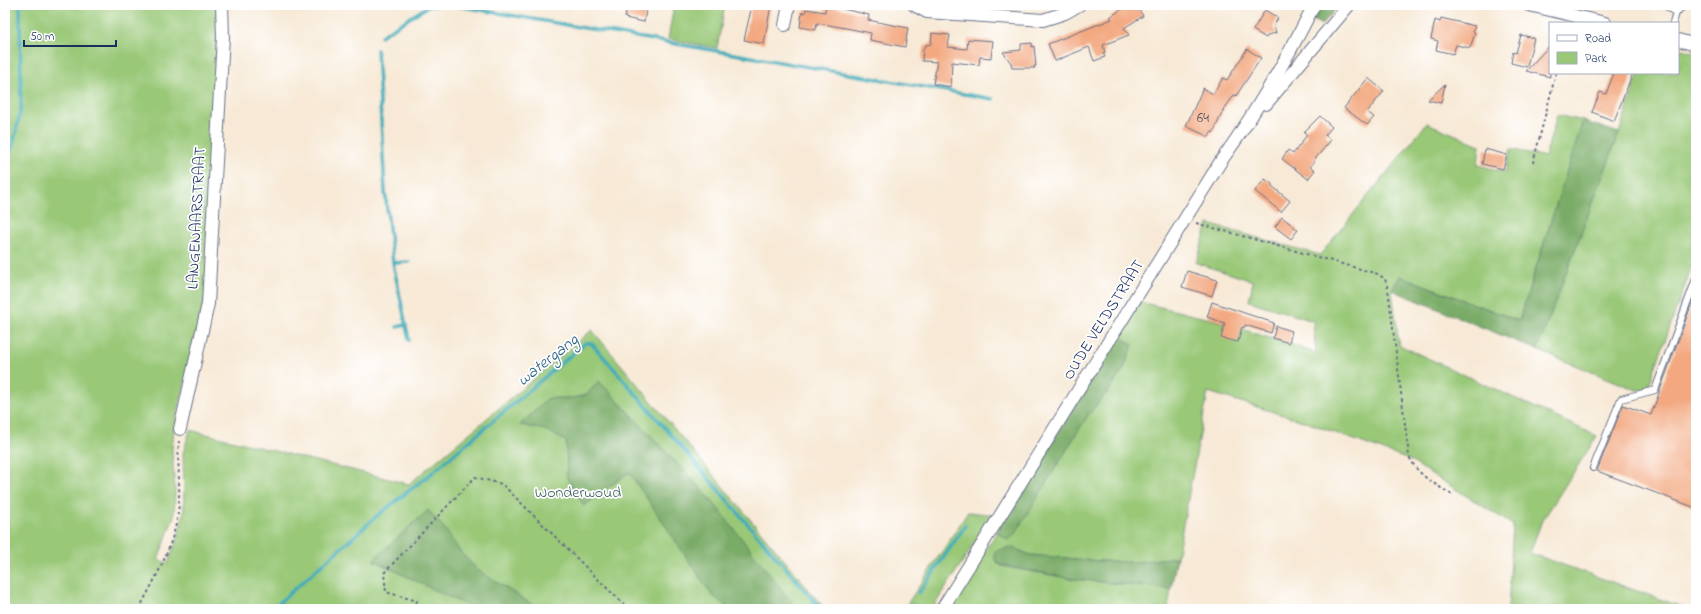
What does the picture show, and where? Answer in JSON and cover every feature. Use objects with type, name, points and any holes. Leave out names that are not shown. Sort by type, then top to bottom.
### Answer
[{"type":"street","name":"LANGENAARSTRAAT","points":[[180,430],[208,304],[223,37],[222,5]]},
{"type":"street","points":[[785,25],[789,5]]},
{"type":"street","points":[[914,5],[927,12],[936,9],[1043,20],[1064,13],[1079,5]]},
{"type":"street","name":"OUDE VELDSTRAAT","points":[[942,609],[1186,218],[1244,129],[1295,43],[1314,5]]},
{"type":"street","name":"OUDE VELDSTRAAT","points":[[1244,129],[1349,5]]},
{"type":"street","points":[[1529,5],[1601,22]]},
{"type":"street","points":[[1679,40],[1696,45]]},
{"type":"lane","points":[[1665,5],[1676,13]]},
{"type":"lane","points":[[1673,22],[1676,13],[1684,5]]},
{"type":"lane","points":[[1593,468],[1621,399],[1655,390],[1696,279]]},
{"type":"path","points":[[1533,164],[1556,74]]},
{"type":"path","points":[[1186,218],[1198,224],[1378,274],[1385,279],[1388,288],[1409,456],[1413,466],[1419,473],[1454,496]]},
{"type":"path","points":[[139,609],[165,558],[176,524],[179,500],[178,454],[180,430]]},
{"type":"path","points":[[414,609],[417,601],[386,592],[384,573],[474,477],[502,484],[628,609]]},
{"type":"green space","name":"Wonderwoud","points":[[5,5],[219,5],[205,296],[174,429],[172,450],[175,489],[174,516],[158,560],[168,563],[178,537],[184,511],[183,453],[190,430],[409,484],[592,330],[825,609],[5,609]]},
{"type":"green space","points":[[674,5],[725,5],[717,48],[668,39]]},
{"type":"green space","points":[[1320,5],[1339,5],[1322,25],[1313,20]]},
{"type":"green space","points":[[1679,48],[1696,53],[1696,255],[1649,385],[1646,389],[1637,390],[1537,350],[1619,133],[1639,74],[1679,74]]},
{"type":"green space","points":[[1557,115],[1583,121],[1519,321],[1400,276],[1392,290],[1399,345],[1597,436],[1541,523],[1530,553],[1688,609],[1508,609],[1513,525],[1409,460],[1306,422],[1208,392],[1177,557],[1137,562],[1100,561],[1030,555],[1011,547],[995,559],[1001,566],[1073,579],[1171,589],[1168,609],[948,609],[997,532],[1109,390],[1123,370],[1133,345],[1118,335],[1140,302],[1214,320],[1316,353],[1313,321],[1249,301],[1253,281],[1196,263],[1208,224],[1320,255],[1427,123],[1480,145],[1478,165],[1505,172],[1511,149],[1545,157]]},
{"type":"green space","points":[[1583,121],[1619,133],[1537,350],[1392,290],[1400,276],[1519,321]]},
{"type":"green space","points":[[1118,335],[1133,345],[1123,370],[1109,390],[1088,415],[1015,534],[1010,539],[1006,539],[997,532]]},
{"type":"green space","name":"Wonderwoud","points":[[599,381],[708,496],[797,609],[729,609],[712,595],[629,472],[584,506],[567,478],[566,441],[545,430],[520,425],[548,398],[572,398],[586,395]]},
{"type":"green space","points":[[428,510],[445,529],[461,553],[478,570],[539,609],[474,609],[373,560]]},
{"type":"green space","points":[[968,512],[992,516],[932,609],[904,609]]},
{"type":"green space","points":[[1011,547],[1030,555],[1100,561],[1137,562],[1177,557],[1171,589],[1073,579],[1001,565],[995,560],[995,551]]},
{"type":"building","points":[[627,5],[647,5],[644,22],[625,18]]},
{"type":"building","points":[[752,5],[771,5],[764,44],[744,40]]},
{"type":"building","points":[[826,5],[869,15],[868,20],[908,28],[905,47],[870,40],[871,33],[846,28],[817,23],[816,30],[800,27],[802,12],[805,13],[806,9],[825,12]]},
{"type":"building","points":[[1128,5],[1136,5],[1143,16],[1124,28],[1129,35],[1103,45],[1105,52],[1103,53],[1105,57],[1094,61],[1089,47],[1055,61],[1048,44],[1112,19],[1110,17]]},
{"type":"building","points":[[1265,10],[1278,18],[1274,25],[1276,33],[1268,35],[1266,38],[1253,30]]},
{"type":"building","points":[[1441,18],[1475,26],[1473,32],[1475,33],[1470,48],[1456,45],[1453,54],[1436,50],[1438,41],[1431,39],[1435,20],[1440,22]]},
{"type":"building","points":[[932,33],[950,35],[948,47],[967,49],[968,39],[993,41],[991,58],[980,57],[979,65],[952,62],[951,87],[933,84],[937,62],[922,61],[923,49],[926,45],[931,44]]},
{"type":"building","points":[[1521,35],[1534,38],[1527,67],[1511,63],[1513,52],[1516,53]]},
{"type":"building","points":[[1032,43],[1032,47],[1034,46],[1035,68],[1012,68],[1011,63],[1003,52],[1021,50],[1021,44]]},
{"type":"building","points":[[1549,46],[1550,77],[1526,71]]},
{"type":"building","points":[[1247,49],[1261,58],[1236,96],[1234,95],[1223,111],[1213,133],[1211,132],[1209,137],[1186,126],[1203,88],[1213,94],[1223,78],[1227,80]]},
{"type":"building","points":[[1614,74],[1633,74],[1614,121],[1592,112],[1600,92],[1606,94]]},
{"type":"building","points":[[1368,78],[1384,91],[1367,112],[1374,117],[1367,125],[1344,108]]},
{"type":"building","points":[[1445,84],[1441,103],[1428,100]]},
{"type":"building","points":[[1320,116],[1332,127],[1325,135],[1331,140],[1314,160],[1315,161],[1310,167],[1315,170],[1308,179],[1282,159],[1288,150],[1293,154],[1307,135],[1304,132]]},
{"type":"building","points":[[1485,149],[1507,155],[1503,169],[1482,164]]},
{"type":"building","points":[[1265,179],[1290,201],[1281,212],[1255,191]]},
{"type":"building","points":[[1282,217],[1298,230],[1291,239],[1275,227]]},
{"type":"building","points":[[1187,271],[1217,280],[1212,296],[1182,287]]},
{"type":"building","points":[[1695,295],[1696,508],[1597,471],[1623,405],[1651,415]]},
{"type":"building","points":[[1212,302],[1274,323],[1271,333],[1245,325],[1244,328],[1242,327],[1238,342],[1221,338],[1225,323],[1207,317]]},
{"type":"building","points":[[1276,326],[1292,331],[1289,343],[1273,338]]},
{"type":"waterway","points":[[5,167],[14,141],[21,108],[20,5]]},
{"type":"waterway","points":[[381,36],[430,5]]},
{"type":"waterway","points":[[430,6],[441,5]]},
{"type":"waterway","points":[[452,5],[993,99]]},
{"type":"waterway","points":[[377,50],[385,191],[393,263],[409,340]]},
{"type":"waterway","points":[[393,263],[409,262]]},
{"type":"waterway","points":[[397,327],[406,325]]},
{"type":"waterway","name":"watergang","points":[[272,609],[377,516],[433,472],[585,343],[591,343],[615,370],[821,609]]},
{"type":"waterway","points":[[919,593],[965,526]]},
{"type":"waterway","name":"watergang","points":[[910,609],[913,605]]}]
